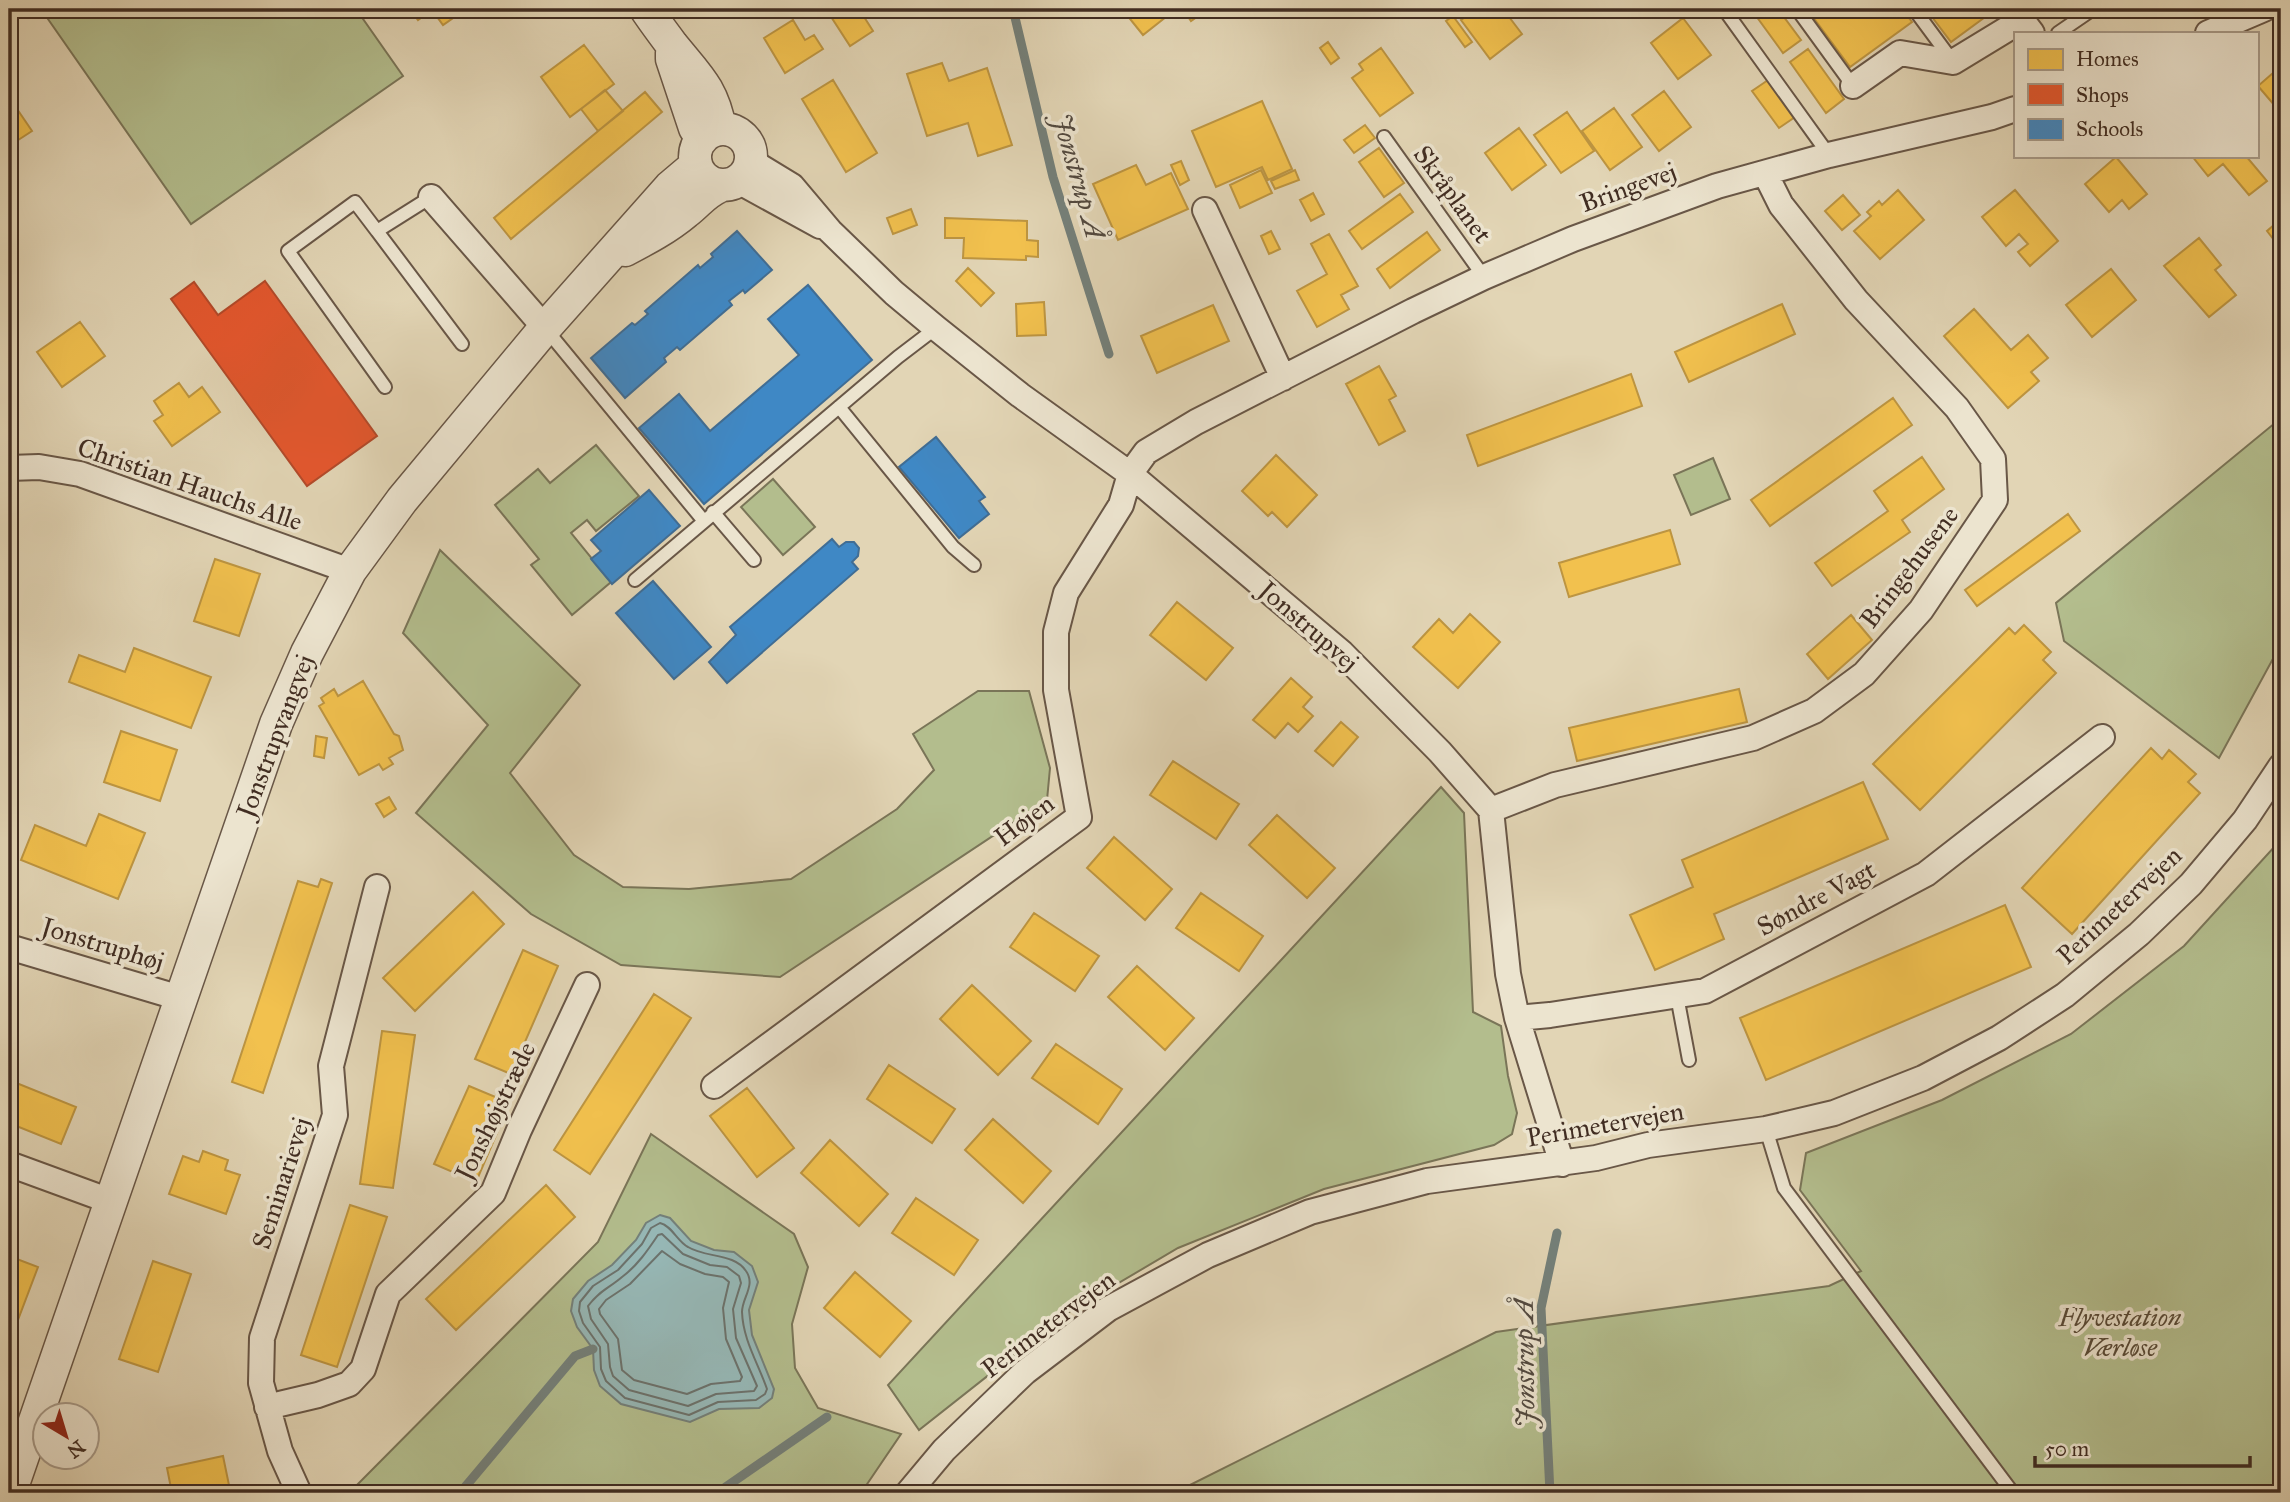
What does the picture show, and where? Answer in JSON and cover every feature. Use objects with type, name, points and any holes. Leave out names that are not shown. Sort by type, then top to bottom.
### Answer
[{"type":"street","points":[[646,9],[671,44],[704,82],[716,106],[706,144],[705,179],[736,176],[750,149],[745,138],[739,133],[706,144]]},
{"type":"street","points":[[2210,32],[2264,9]]},
{"type":"street","points":[[1853,86],[1900,53],[1953,62],[2022,20],[2031,32]]},
{"type":"street","name":"Bringevej","points":[[1130,474],[1146,452],[1196,422],[1485,277],[1586,234],[1717,186],[2014,109]]},
{"type":"street","name":"Jonstrupvangvej","points":[[10,1493],[276,724],[307,653],[350,571],[402,500],[545,328],[706,144]]},
{"type":"street","name":"Bringehusene","points":[[1491,810],[1555,785],[1753,738],[1814,712],[1864,674],[1921,610],[1995,500],[1993,459],[1957,408],[1856,300],[1781,205],[1765,173]]},
{"type":"street","name":"Jonstrupvangvej","points":[[608,259],[652,237],[685,213],[706,192],[736,176]]},
{"type":"street","name":"Jonstrupvej","points":[[736,176],[830,231],[894,293],[936,328],[1020,395],[1130,474],[1342,653],[1440,752],[1491,810]]},
{"type":"street","points":[[431,197],[545,328]]},
{"type":"street","points":[[1205,210],[1283,378]]},
{"type":"street","name":"Christian Hauchs Alle","points":[[9,468],[39,467],[80,474],[350,571]]},
{"type":"street","name":"Højen","points":[[714,1086],[1079,817],[1056,690],[1056,632],[1066,593],[1121,505],[1130,474]]},
{"type":"street","name":"Søndre Vagt","points":[[1517,1018],[1706,991],[1926,874],[2102,737]]},
{"type":"street","name":"Perimetervejen","points":[[908,1493],[944,1450],[1025,1372],[1108,1309],[1208,1255],[1310,1212],[1427,1181],[1562,1164],[1687,1138],[1766,1129],[1833,1113],[1923,1078],[1999,1038],[2065,995],[2139,934],[2191,884],[2245,820],[2281,766]]},
{"type":"street","points":[[1491,810],[1508,974],[1517,1018],[1562,1164]]},
{"type":"street","name":"Seminarievej","points":[[299,1493],[280,1451],[261,1383],[262,1338],[335,1115],[331,1066],[377,887]]},
{"type":"street","name":"Jonstruphøj","points":[[9,947],[180,998]]},
{"type":"street","name":"Jonshøjstræde","points":[[267,1407],[318,1395],[349,1384],[363,1369],[388,1294],[493,1193],[519,1130],[587,985]]},
{"type":"street","points":[[9,1164],[110,1201]]},
{"type":"lane","points":[[1724,9],[1829,156]]},
{"type":"lane","points":[[1797,9],[1853,86]]},
{"type":"lane","points":[[1914,9],[1953,62]]},
{"type":"lane","points":[[2060,32],[2093,9]]},
{"type":"lane","name":"Skråplanet","points":[[1384,137],[1485,277]]},
{"type":"lane","points":[[377,231],[431,197]]},
{"type":"lane","points":[[385,387],[288,251],[355,202],[462,344]]},
{"type":"lane","points":[[545,328],[708,516],[754,560]]},
{"type":"lane","points":[[635,580],[708,516],[936,328]]},
{"type":"lane","points":[[839,407],[953,547],[974,565]]},
{"type":"lane","points":[[1677,996],[1689,1059]]},
{"type":"lane","points":[[1766,1129],[1784,1188],[2013,1493]]},
{"type":"green space","points":[[41,9],[356,9],[403,76],[191,224]]},
{"type":"green space","points":[[2281,418],[2281,644],[2219,758],[2064,641],[2056,603]]},
{"type":"green space","points":[[596,445],[639,496],[596,531],[587,520],[571,533],[611,582],[572,615],[531,565],[539,559],[495,505],[538,469],[550,483]]},
{"type":"green space","points":[[1713,458],[1730,499],[1691,515],[1674,475]]},
{"type":"green space","points":[[773,479],[815,527],[783,555],[741,507]]},
{"type":"green space","points":[[440,550],[580,685],[510,773],[574,855],[623,887],[689,889],[791,879],[897,809],[934,770],[913,734],[978,691],[1029,691],[1050,768],[1047,800],[780,977],[621,965],[531,914],[416,813],[488,725],[403,633]]},
{"type":"green space","points":[[1441,787],[1464,813],[1473,1012],[1501,1026],[1508,1076],[1517,1113],[1512,1134],[1494,1145],[1324,1189],[1178,1248],[1066,1314],[919,1430],[888,1385]]},
{"type":"green space","name":"Flyvestation Værløse","points":[[2281,834],[2281,1493],[1174,1493],[1496,1332],[1829,1286],[1861,1271],[1800,1190],[1806,1153],[1942,1100],[2071,1034],[2184,946],[2277,844]]},
{"type":"green space","points":[[651,1134],[794,1234],[808,1267],[792,1324],[795,1368],[818,1408],[901,1434],[861,1493],[349,1493],[598,1242]]},
{"type":"water","points":[[660,1215],[670,1218],[691,1241],[714,1250],[734,1252],[752,1266],[758,1282],[749,1310],[752,1335],[774,1389],[772,1398],[759,1408],[719,1409],[690,1422],[621,1404],[600,1386],[594,1370],[593,1349],[577,1327],[571,1311],[573,1299],[588,1281],[612,1265],[636,1240],[646,1223]]},
{"type":"building: Homes","points":[[410,9],[466,9],[443,25],[432,10],[418,20]]},
{"type":"building: Homes","points":[[826,9],[859,9],[873,31],[850,46]]},
{"type":"building: Homes","points":[[1122,9],[1176,9],[1143,35]]},
{"type":"building: Homes","points":[[1183,9],[1208,9],[1191,21]]},
{"type":"building: Homes","points":[[1477,9],[1503,9],[1522,34],[1490,59],[1461,20]]},
{"type":"building: Homes","points":[[1751,9],[1778,9],[1801,40],[1783,53]]},
{"type":"building: Homes","points":[[1807,9],[1902,9],[1912,22],[1850,67]]},
{"type":"building: Homes","points":[[1926,9],[1996,9],[1951,42]]},
{"type":"building: Homes","points":[[1453,16],[1472,42],[1465,47],[1446,21]]},
{"type":"building: Homes","points":[[1683,18],[1711,55],[1678,79],[1651,43]]},
{"type":"building: Homes","points":[[793,20],[805,40],[814,35],[823,49],[785,73],[764,38]]},
{"type":"building: Homes","points":[[1328,42],[1339,58],[1331,64],[1320,48]]},
{"type":"building: Homes","points":[[584,45],[614,84],[570,117],[541,77]]},
{"type":"building: Homes","points":[[1381,48],[1413,93],[1380,116],[1352,78],[1363,70],[1359,64]]},
{"type":"building: Homes","points":[[1808,49],[1844,99],[1826,113],[1790,62]]},
{"type":"building: Homes","points":[[942,63],[949,81],[987,68],[1012,145],[978,156],[968,123],[927,136],[907,74]]},
{"type":"building: Homes","points":[[2281,66],[2281,113],[2258,86]]},
{"type":"building: Homes","points":[[1771,78],[1798,115],[1779,128],[1752,91]]},
{"type":"building: Homes","points":[[833,80],[877,153],[846,172],[802,99]]},
{"type":"building: Homes","points":[[605,90],[623,111],[598,131],[581,109]]},
{"type":"building: Homes","points":[[1664,91],[1691,127],[1659,151],[1632,115]]},
{"type":"building: Homes","points":[[645,92],[662,112],[511,239],[494,218]]},
{"type":"building: Homes","points":[[1262,101],[1292,169],[1268,180],[1262,167],[1216,187],[1192,131]]},
{"type":"building: Homes","points":[[13,103],[32,131],[9,146],[9,106]]},
{"type":"building: Homes","points":[[1614,108],[1642,147],[1610,170],[1582,131]]},
{"type":"building: Homes","points":[[1567,112],[1594,151],[1561,173],[1534,135]]},
{"type":"building: Homes","points":[[1365,125],[1375,138],[1354,153],[1344,140]]},
{"type":"building: Homes","points":[[1519,128],[1546,165],[1512,190],[1485,153]]},
{"type":"building: Homes","points":[[1379,148],[1404,183],[1384,197],[1359,162]]},
{"type":"building: Homes","points":[[2117,158],[2147,194],[2129,209],[2122,200],[2109,212],[2085,184]]},
{"type":"building: Homes","points":[[2194,158],[2248,158],[2267,181],[2249,195],[2223,164],[2208,176]]},
{"type":"building: Homes","points":[[1181,161],[1189,180],[1180,185],[1171,165]]},
{"type":"building: Homes","points":[[1136,165],[1146,185],[1171,173],[1188,209],[1118,240],[1093,184]]},
{"type":"building: Homes","points":[[1261,170],[1272,193],[1240,208],[1230,185]]},
{"type":"building: Homes","points":[[1295,170],[1299,180],[1275,189],[1271,181]]},
{"type":"building: Homes","points":[[1898,190],[1924,220],[1880,259],[1854,231],[1871,216],[1867,212],[1879,201],[1882,205]]},
{"type":"building: Homes","points":[[2015,190],[2058,241],[2030,266],[2018,252],[2028,244],[2019,234],[2006,246],[1982,217]]},
{"type":"building: Homes","points":[[1313,193],[1324,214],[1311,221],[1300,200]]},
{"type":"building: Homes","points":[[1400,194],[1413,212],[1362,249],[1349,231]]},
{"type":"building: Homes","points":[[1843,195],[1860,215],[1842,230],[1825,211]]},
{"type":"building: Homes","points":[[911,209],[917,225],[893,234],[887,218]]},
{"type":"building: Homes","points":[[945,218],[1027,221],[1027,240],[1038,241],[1038,257],[1026,256],[1026,260],[963,258],[964,238],[945,238]]},
{"type":"building: Homes","points":[[2281,219],[2281,249],[2267,231]]},
{"type":"building: Homes","points":[[1271,231],[1280,249],[1269,254],[1261,236]]},
{"type":"building: Homes","points":[[1427,232],[1440,250],[1390,288],[1377,269]]},
{"type":"building: Homes","points":[[1329,234],[1358,286],[1341,295],[1349,309],[1317,327],[1297,291],[1327,274],[1311,244]]},
{"type":"building: Homes","points":[[2199,238],[2221,265],[2215,270],[2236,295],[2209,317],[2164,266]]},
{"type":"building: Homes","points":[[968,268],[994,293],[981,306],[956,281]]},
{"type":"building: Homes","points":[[2111,269],[2136,300],[2092,337],[2066,305]]},
{"type":"building: Homes","points":[[1044,302],[1046,335],[1017,336],[1016,304]]},
{"type":"building: Homes","points":[[1782,304],[1795,334],[1689,382],[1675,352]]},
{"type":"building: Homes","points":[[1213,305],[1229,341],[1157,373],[1141,336]]},
{"type":"building: Homes","points":[[1974,309],[2011,350],[2028,335],[2048,358],[2031,372],[2039,381],[2008,408],[1944,336]]},
{"type":"building: Homes","points":[[80,322],[105,356],[62,387],[37,352]]},
{"type":"building: Homes","points":[[1379,366],[1396,396],[1389,400],[1405,431],[1379,445],[1346,384]]},
{"type":"building: Homes","points":[[1631,374],[1642,406],[1478,466],[1467,435]]},
{"type":"building: Homes","points":[[179,383],[189,397],[202,387],[220,412],[172,446],[154,421],[163,415],[154,401]]},
{"type":"building: Homes","points":[[1893,398],[1912,425],[1770,526],[1751,500]]},
{"type":"building: Homes","points":[[1276,455],[1317,495],[1287,527],[1272,512],[1268,516],[1242,491]]},
{"type":"building: Homes","points":[[1922,457],[1944,489],[1902,520],[1910,532],[1832,586],[1815,563],[1888,511],[1874,491]]},
{"type":"building: Homes","points":[[2068,514],[2080,531],[1977,606],[1965,590]]},
{"type":"building: Homes","points":[[1670,530],[1680,564],[1569,597],[1559,563]]},
{"type":"building: Homes","points":[[215,559],[260,574],[239,636],[194,621]]},
{"type":"building: Homes","points":[[1177,602],[1233,648],[1206,680],[1150,635]]},
{"type":"building: Homes","points":[[1470,614],[1500,642],[1458,688],[1413,647],[1439,619],[1453,633]]},
{"type":"building: Homes","points":[[1851,615],[1872,640],[1828,679],[1807,654]]},
{"type":"building: Homes","points":[[2024,625],[2051,652],[2043,660],[2056,673],[1920,810],[1873,764],[2009,628],[2015,634]]},
{"type":"building: Homes","points":[[134,648],[211,677],[191,728],[69,682],[79,655],[125,672]]},
{"type":"building: Homes","points":[[9,663],[18,667],[9,690]]},
{"type":"building: Homes","points":[[1291,678],[1312,697],[1303,707],[1313,716],[1298,732],[1288,723],[1275,738],[1253,720]]},
{"type":"building: Homes","points":[[363,681],[394,734],[399,736],[403,750],[389,758],[393,764],[383,770],[379,764],[359,775],[319,706],[324,703],[321,698],[334,689],[338,696]]},
{"type":"building: Homes","points":[[1739,689],[1747,722],[1577,761],[1569,728]]},
{"type":"building: Homes","points":[[1341,722],[1358,737],[1333,766],[1315,751]]},
{"type":"building: Homes","points":[[121,731],[177,750],[160,801],[104,782]]},
{"type":"building: Homes","points":[[316,736],[327,738],[324,758],[314,756]]},
{"type":"building: Homes","points":[[2151,748],[2162,759],[2169,750],[2196,774],[2188,782],[2200,793],[2072,934],[2022,888]]},
{"type":"building: Homes","points":[[1173,761],[1239,804],[1216,839],[1150,795]]},
{"type":"building: Homes","points":[[1863,782],[1888,839],[1714,914],[1724,939],[1655,970],[1630,915],[1693,887],[1682,860]]},
{"type":"building: Homes","points":[[389,797],[396,809],[384,817],[376,804]]},
{"type":"building: Homes","points":[[99,814],[145,833],[118,899],[21,860],[35,825],[86,846]]},
{"type":"building: Homes","points":[[1277,815],[1335,868],[1307,898],[1249,845]]},
{"type":"building: Homes","points":[[1114,837],[1172,889],[1145,920],[1087,868]]},
{"type":"building: Homes","points":[[321,879],[332,883],[263,1093],[232,1082],[298,881],[318,887]]},
{"type":"building: Homes","points":[[473,892],[504,924],[415,1011],[383,978]]},
{"type":"building: Homes","points":[[1201,893],[1263,936],[1239,971],[1176,928]]},
{"type":"building: Homes","points":[[2005,905],[2031,967],[1766,1080],[1740,1018]]},
{"type":"building: Homes","points":[[1034,913],[1099,956],[1075,991],[1010,947]]},
{"type":"building: Homes","points":[[523,950],[558,966],[511,1074],[475,1059]]},
{"type":"building: Homes","points":[[1137,966],[1194,1018],[1165,1050],[1108,997]]},
{"type":"building: Homes","points":[[972,985],[1031,1041],[998,1075],[940,1019]]},
{"type":"building: Homes","points":[[654,994],[691,1018],[590,1174],[554,1150]]},
{"type":"building: Homes","points":[[382,1031],[415,1035],[393,1188],[360,1184]]},
{"type":"building: Homes","points":[[1056,1044],[1122,1089],[1098,1124],[1032,1078]]},
{"type":"building: Homes","points":[[889,1065],[955,1109],[932,1143],[867,1099]]},
{"type":"building: Homes","points":[[9,1080],[76,1107],[61,1144],[9,1123]]},
{"type":"building: Homes","points":[[469,1086],[510,1103],[476,1182],[434,1164]]},
{"type":"building: Homes","points":[[747,1088],[794,1148],[757,1177],[710,1116]]},
{"type":"building: Homes","points":[[993,1119],[1051,1171],[1023,1203],[965,1150]]},
{"type":"building: Homes","points":[[830,1140],[888,1194],[859,1226],[801,1173]]},
{"type":"building: Homes","points":[[203,1151],[228,1160],[225,1170],[240,1175],[226,1214],[169,1194],[183,1156],[199,1162]]},
{"type":"building: Homes","points":[[546,1185],[575,1217],[456,1330],[426,1299]]},
{"type":"building: Homes","points":[[916,1198],[978,1240],[954,1275],[892,1233]]},
{"type":"building: Homes","points":[[350,1205],[387,1217],[337,1367],[301,1355]]},
{"type":"building: Homes","points":[[9,1256],[38,1267],[10,1341],[9,1341]]},
{"type":"building: Homes","points":[[153,1261],[191,1274],[158,1372],[119,1359]]},
{"type":"building: Homes","points":[[855,1272],[911,1321],[880,1357],[824,1308]]},
{"type":"building: Homes","points":[[223,1456],[230,1490],[218,1493],[172,1493],[167,1468]]},
{"type":"building: Shops","points":[[265,281],[377,436],[307,486],[171,299],[194,282],[218,315]]},
{"type":"building: Schools","points":[[737,231],[772,270],[745,293],[743,290],[729,301],[732,305],[680,350],[677,347],[664,358],[666,362],[625,398],[591,358],[632,323],[635,325],[648,314],[645,311],[698,265],[700,268],[713,257],[711,254]]},
{"type":"building: Schools","points":[[808,285],[872,360],[704,504],[639,428],[679,394],[710,431],[799,355],[768,319]]},
{"type":"building: Schools","points":[[936,437],[985,497],[979,501],[989,514],[959,538],[899,467]]},
{"type":"building: Schools","points":[[649,490],[680,526],[612,584],[591,559],[601,551],[591,540]]},
{"type":"building: Schools","points":[[832,539],[839,547],[846,542],[854,542],[859,548],[858,556],[852,562],[858,569],[727,683],[709,662],[736,635],[730,627]]},
{"type":"building: Schools","points":[[653,581],[711,647],[674,679],[616,613]]},
{"type":"waterway","name":"Jonstrup Å","points":[[1013,9],[1053,177],[1109,354]]},
{"type":"waterway","name":"Jonstrup Å","points":[[1550,1493],[1541,1308],[1557,1233]]},
{"type":"waterway","points":[[460,1493],[575,1356],[593,1349]]},
{"type":"waterway","points":[[717,1493],[827,1417]]}]
